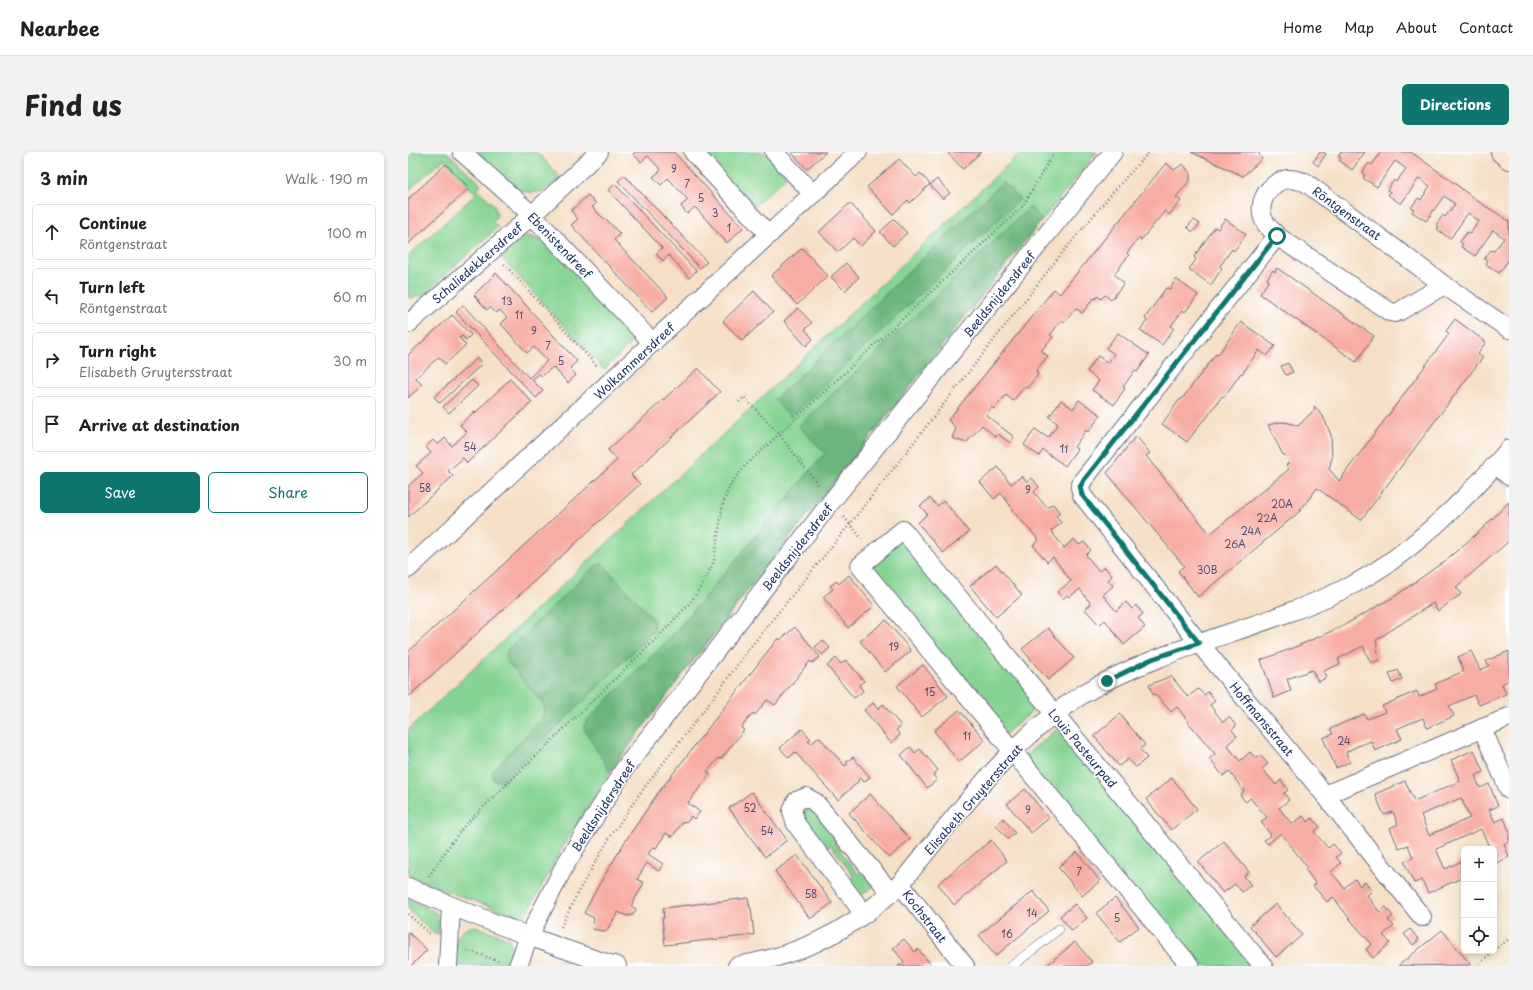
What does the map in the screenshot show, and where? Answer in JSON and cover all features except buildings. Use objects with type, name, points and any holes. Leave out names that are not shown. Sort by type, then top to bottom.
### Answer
[{"type":"street","name":"Ebenistendreef","points":[[462,152],[532,215],[653,343]]},
{"type":"street","name":"Schaliedekkersdreef","points":[[410,318],[532,215],[599,152]]},
{"type":"street","points":[[693,152],[769,235]]},
{"type":"street","points":[[774,152],[814,194]]},
{"type":"street","name":"Wolkammersdreef","points":[[408,569],[858,152]]},
{"type":"street","name":"Beeldsnijdersdreef","points":[[512,965],[529,936],[565,865],[625,768],[831,502],[1113,152]]},
{"type":"street","points":[[1502,152],[1509,158]]},
{"type":"street","name":"Röntgenstraat","points":[[1444,285],[1400,311],[1395,313],[1390,312],[1277,236],[1266,224],[1263,217],[1261,209],[1262,201],[1266,192],[1274,185],[1282,181],[1290,179],[1305,182],[1444,285],[1509,329]]},
{"type":"street","points":[[1199,643],[1082,495],[1080,487],[1088,473],[1277,236]]},
{"type":"street","name":"Elisabeth Gruytersstraat","points":[[737,966],[766,961],[802,949],[834,933],[864,914],[896,889],[970,799],[1012,751],[1055,714],[1082,695],[1152,659],[1282,615],[1357,582],[1390,561],[1436,526],[1503,470],[1509,449]]},
{"type":"street","name":"Louis Pasteurpad","points":[[874,554],[904,530],[1263,966]]},
{"type":"street","points":[[874,554],[860,566],[1190,966]]},
{"type":"street","name":"Hoffmansstraat","points":[[1199,643],[1325,794],[1422,917]]},
{"type":"street","points":[[1325,794],[1509,717]]},
{"type":"street","points":[[1482,728],[1509,790]]},
{"type":"street","points":[[864,914],[796,824],[792,812],[796,801],[806,797],[815,802],[896,889]]},
{"type":"street","points":[[408,887],[451,906],[552,945],[617,966]]},
{"type":"street","name":"Kochstraat","points":[[896,889],[965,966]]},
{"type":"street","points":[[448,966],[451,906]]},
{"type":"lane","points":[[1012,966],[1059,929]]},
{"type":"path","points":[[428,878],[465,825],[655,640],[690,603],[704,582],[714,561],[723,502],[731,483],[745,466],[1023,206],[1054,152]]},
{"type":"path","points":[[552,945],[578,892],[609,839],[638,796],[714,698],[752,645],[850,524],[988,346],[1058,258],[1149,152]]},
{"type":"path","points":[[491,251],[611,381]]},
{"type":"path","points":[[739,402],[744,397],[778,434],[874,554]]},
{"type":"path","points":[[408,914],[432,936],[512,965]]},
{"type":"path","points":[[1497,948],[1509,938]]},
{"type":"path","points":[[1477,966],[1491,954]]},
{"type":"green space","points":[[408,152],[447,152],[481,184],[477,189],[494,205],[497,215],[493,222],[498,227],[422,296],[411,298],[408,297],[408,256],[476,194],[444,159],[408,191]]},
{"type":"green space","points":[[476,152],[537,152],[561,178],[543,191],[532,193],[519,190]]},
{"type":"green space","points":[[699,152],[765,152],[787,176],[751,209]]},
{"type":"green space","points":[[1021,152],[1097,152],[967,313],[663,700],[610,772],[562,848],[524,919],[416,880],[408,875],[408,730]]},
{"type":"green space","points":[[1003,182],[1020,199],[791,417],[774,400]]},
{"type":"green space","points":[[1030,207],[1042,220],[706,643],[610,772],[586,732],[584,726],[587,720],[670,638],[825,453],[799,426]]},
{"type":"green space","points":[[521,236],[536,238],[550,246],[634,340],[604,370],[499,255]]},
{"type":"green space","points":[[903,535],[1042,703],[1004,735],[865,565]]},
{"type":"green space","points":[[602,563],[654,620],[654,631],[502,782],[494,780],[492,772],[542,718],[545,710],[543,704],[506,660],[508,649],[594,567]]},
{"type":"green space","points":[[1061,726],[1259,966],[1195,966],[1023,757]]},
{"type":"green space","points":[[808,810],[815,811],[838,839],[834,842],[858,874],[866,869],[878,883],[860,896],[849,882],[854,877],[831,845],[826,848],[805,819],[804,813]]},
{"type":"green space","points":[[408,898],[436,913],[439,920],[439,934],[433,933],[408,909]]},
{"type":"green space","points":[[475,926],[508,938],[512,948],[507,966],[454,966],[456,941],[462,931]]},
{"type":"route","points":[[1107,681],[1152,659],[1199,643],[1082,495],[1080,487],[1277,236]]}]
